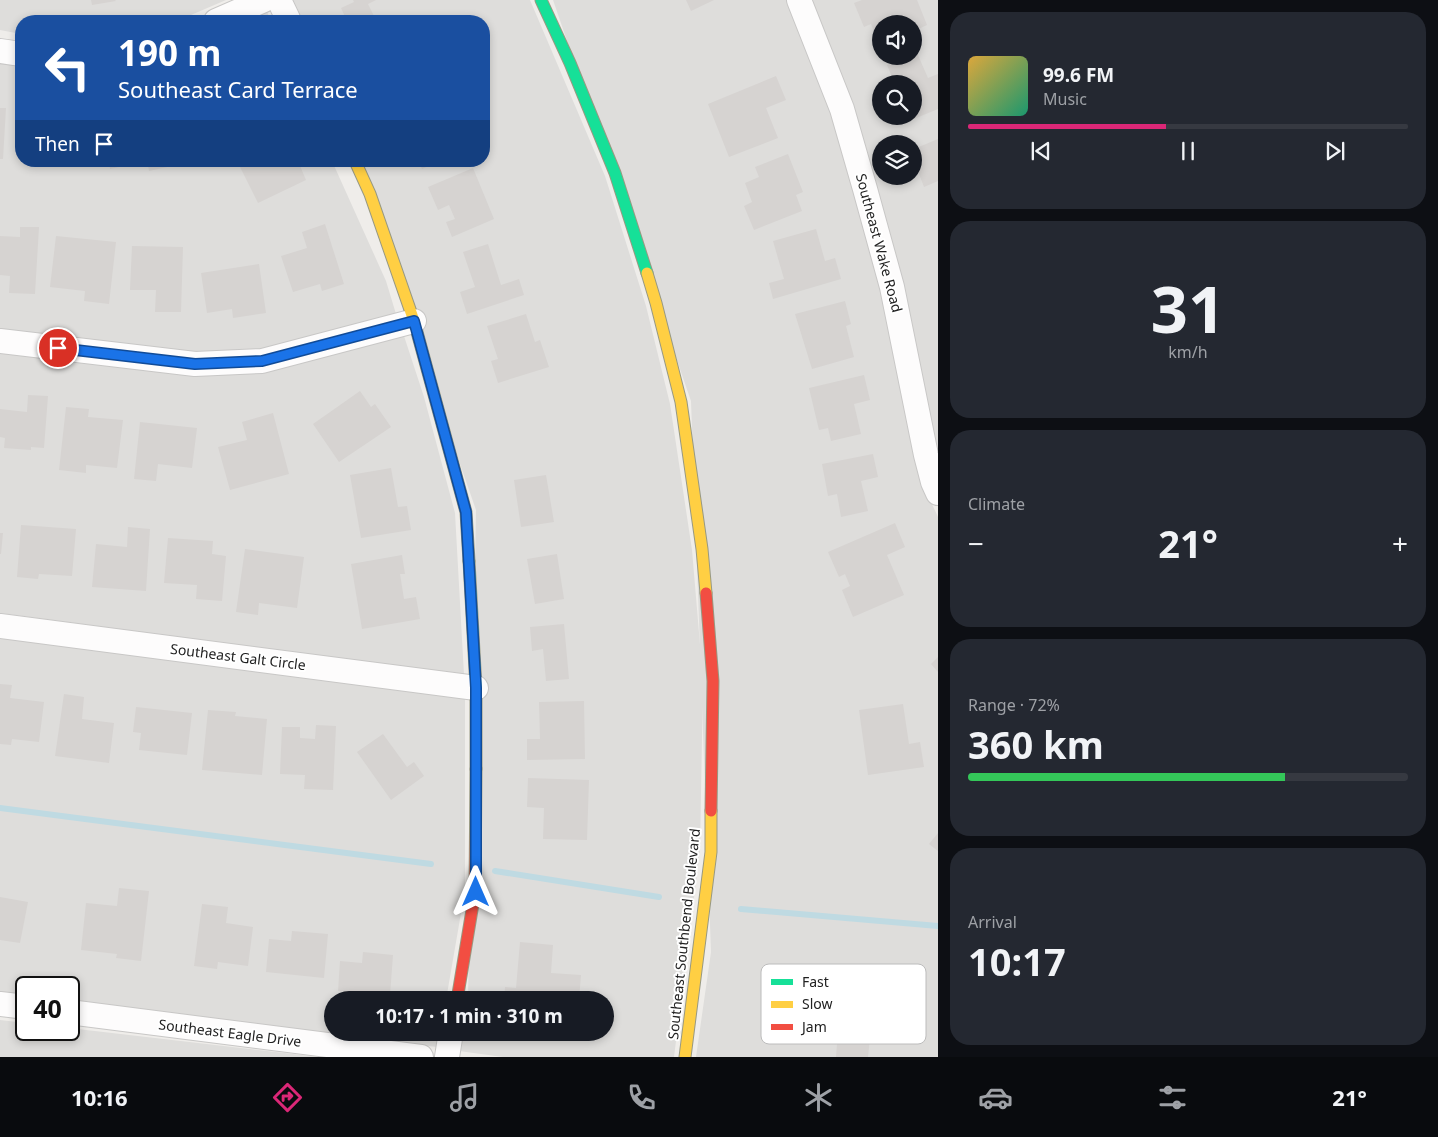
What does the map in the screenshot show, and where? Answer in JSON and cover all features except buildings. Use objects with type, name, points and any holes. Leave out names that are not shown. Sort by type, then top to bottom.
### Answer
[{"type":"street","points":[[230,15],[264,0]]},
{"type":"street","points":[[279,0],[286,15]]},
{"type":"street","name":"Southeast Southbend Boulevard","points":[[541,0],[570,63],[615,173],[656,303],[681,402],[702,549],[713,681],[711,852],[685,1057]]},
{"type":"street","name":"Southeast Wake Road","points":[[798,0],[842,109],[865,189],[892,286],[926,455],[938,493]]},
{"type":"street","points":[[0,51],[15,53]]},
{"type":"street","points":[[358,167],[370,194],[414,321],[466,512],[476,688],[476,892],[459,991]]},
{"type":"street","points":[[0,341],[195,364],[253,362],[414,321]]},
{"type":"street","name":"Southeast Galt Circle","points":[[0,626],[476,688]]},
{"type":"street","points":[[0,1004],[15,1006]]},
{"type":"street","name":"Southeast Eagle Drive","points":[[80,1013],[421,1057]]},
{"type":"street","points":[[447,1057],[450,1041]]},
{"type":"shaded area","points":[[0,0],[226,0],[191,15],[15,15],[15,33],[0,30]]},
{"type":"shaded area","points":[[285,0],[530,0],[605,176],[646,306],[670,404],[692,550],[703,680],[700,850],[674,1057],[503,1057],[459,1051],[461,1041],[614,1041],[614,991],[468,991],[476,510],[357,167],[490,167],[490,15],[291,15]]},
{"type":"shaded area","points":[[553,0],[787,0],[832,113],[882,288],[924,487],[938,517],[938,1057],[696,1057],[711,952],[691,401]]},
{"type":"shaded area","points":[[810,0],[938,0],[938,458]]},
{"type":"shaded area","points":[[266,9],[268,15],[252,15]]},
{"type":"shaded area","points":[[0,53],[15,56],[15,167],[335,167],[386,281],[396,314],[260,350],[195,353],[0,329]]},
{"type":"shaded area","points":[[404,336],[424,397],[455,513],[464,675],[0,613],[0,352],[195,376],[265,373]]},
{"type":"shaded area","points":[[0,636],[465,698],[465,890],[448,991],[324,991],[324,1034],[80,1006],[80,976],[15,976],[15,999],[0,997]]},
{"type":"shaded area","points":[[0,1020],[15,1022],[15,1041],[80,1041],[80,1029],[319,1057],[0,1057]]},
{"type":"shaded area","points":[[384,1041],[438,1041],[437,1047]]},
{"type":"waterway","points":[[0,808],[431,864]]},
{"type":"waterway","points":[[495,871],[659,897]]},
{"type":"waterway","points":[[741,909],[938,926]]},
{"type":"traffic: fast","points":[[541,0],[570,63],[615,173],[647,273]]},
{"type":"traffic: fast","points":[[469,561],[476,688],[476,769]]},
{"type":"traffic: slow","points":[[358,167],[370,194],[414,321],[466,512],[469,561]]},
{"type":"traffic: slow","points":[[647,273],[681,402],[702,549],[706,593]]},
{"type":"traffic: slow","points":[[685,1057],[711,852],[711,811]]},
{"type":"traffic: jam","points":[[706,593],[713,681],[711,811]]},
{"type":"traffic: jam","points":[[458,991],[475,892],[476,769]]},
{"type":"route","points":[[58,348],[195,364],[262,361],[414,321],[466,512],[476,688],[476,892]]}]
